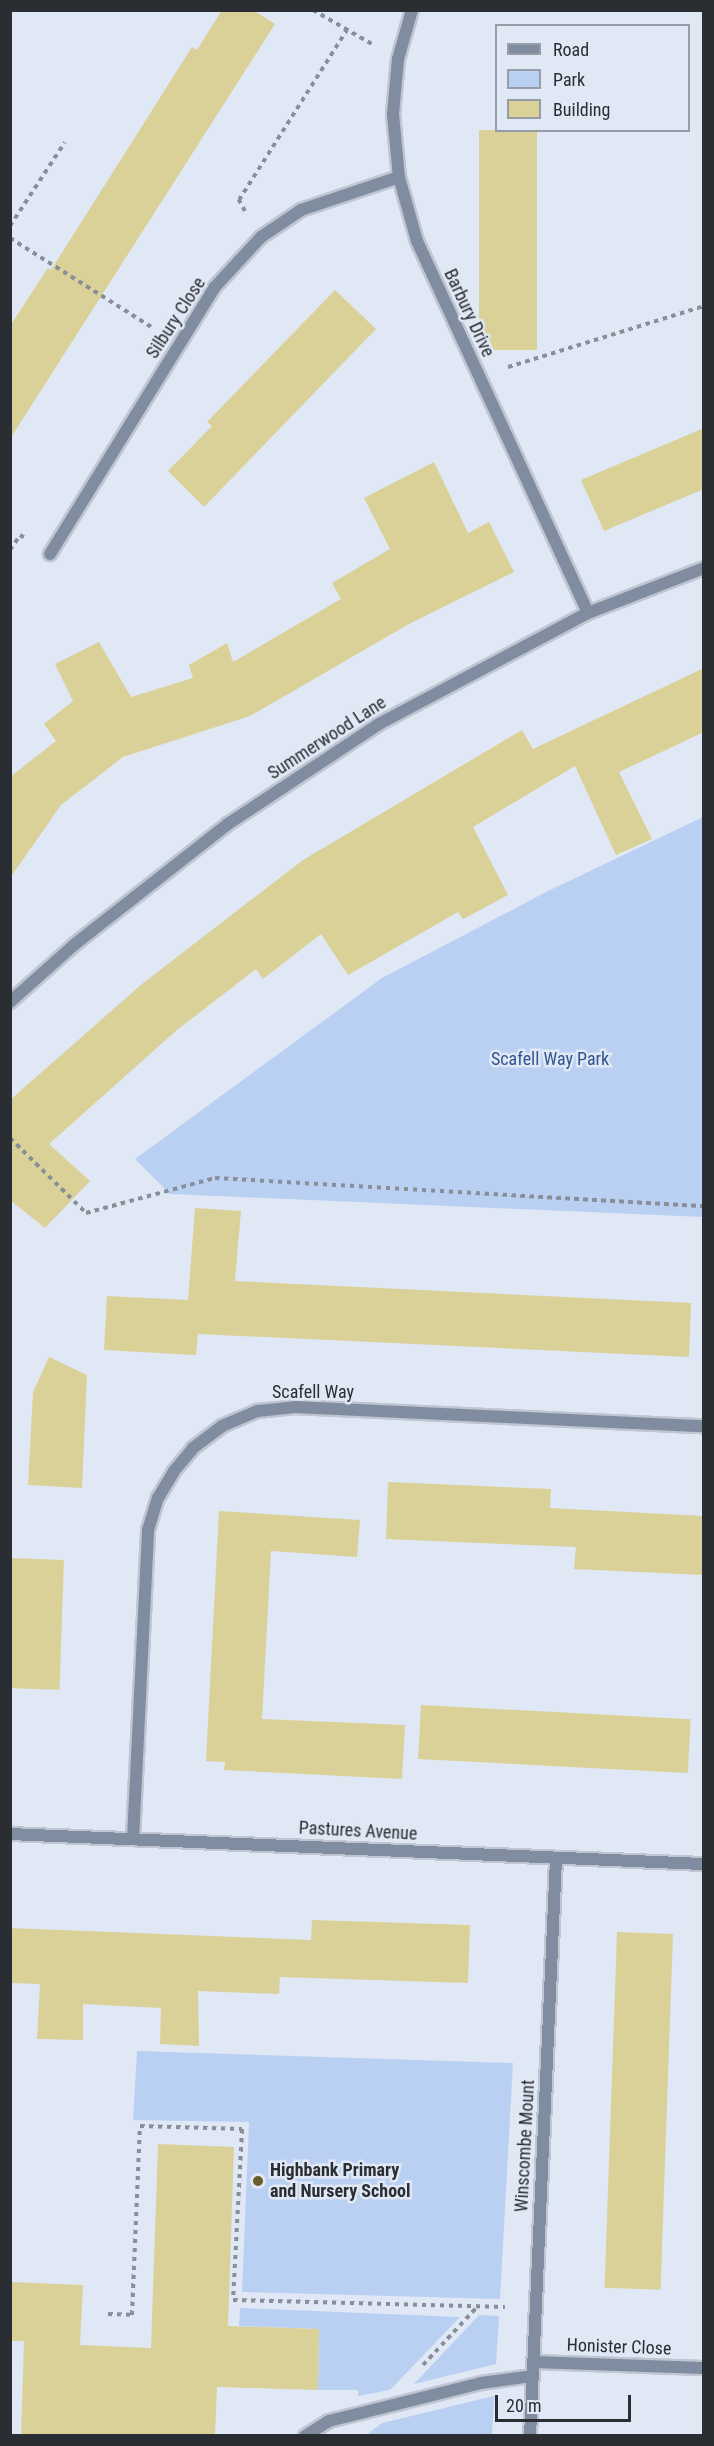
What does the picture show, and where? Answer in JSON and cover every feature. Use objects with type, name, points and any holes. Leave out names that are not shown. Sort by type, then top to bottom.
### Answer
[{"type":"street","name":"Barbury Drive","points":[[412,10],[398,58],[393,114],[399,177],[417,241],[588,613]]},
{"type":"street","name":"Silbury Close","points":[[50,554],[214,288],[261,237],[302,210],[399,177]]},
{"type":"street","name":"Summerwood Lane","points":[[10,1002],[75,944],[228,824],[379,724],[588,613],[704,568]]},
{"type":"street","name":"Scafell Way","points":[[133,1839],[148,1530],[158,1498],[174,1471],[193,1448],[222,1426],[258,1411],[295,1407],[704,1426]]},
{"type":"street","name":"Pastures Avenue","points":[[10,1834],[704,1864]]},
{"type":"street","name":"Winscombe Mount","points":[[530,2436],[556,1858]]},
{"type":"street","name":"Honister Close","points":[[533,2362],[704,2368]]},
{"type":"street","points":[[305,2436],[329,2421],[482,2383],[532,2376]]},
{"type":"path","points":[[313,10],[398,58]]},
{"type":"path","points":[[261,237],[239,200],[347,30]]},
{"type":"path","points":[[10,226],[65,142]]},
{"type":"path","points":[[10,238],[179,344]]},
{"type":"path","points":[[479,376],[704,306]]},
{"type":"path","points":[[10,1138],[86,1213],[215,1178],[704,1206]]},
{"type":"path","points":[[108,2314],[132,2315],[140,2126],[242,2129],[233,2300],[536,2308]]},
{"type":"path","points":[[385,2407],[478,2306]]},
{"type":"green space","name":"Scafell Way Park","points":[[703,817],[703,1217],[170,1194],[135,1159],[382,978],[546,892]]},
{"type":"green space","points":[[137,2051],[513,2063],[500,2299],[242,2292],[249,2122],[133,2120]]},
{"type":"green space","points":[[240,2308],[460,2317],[390,2390],[358,2396],[358,2390],[318,2390],[319,2329],[239,2326]]},
{"type":"green space","points":[[479,2315],[499,2316],[496,2364],[414,2384]]},
{"type":"green space","points":[[494,2396],[492,2435],[366,2435],[382,2423]]},
{"type":"building","points":[[222,10],[253,10],[275,24],[10,439],[10,326],[48,268],[51,270],[192,47],[197,50]]},
{"type":"building","points":[[479,130],[537,132],[537,350],[479,350]]},
{"type":"building","points":[[335,290],[376,329],[204,507],[168,471],[212,426],[207,422]]},
{"type":"building","points":[[704,428],[704,489],[604,531],[581,480]]},
{"type":"building","points":[[434,462],[468,533],[489,522],[514,572],[409,624],[250,716],[123,757],[61,805],[10,878],[10,777],[56,741],[44,724],[73,701],[55,664],[99,642],[131,697],[193,678],[189,665],[227,643],[233,662],[341,599],[332,583],[390,549],[364,498]]},
{"type":"building","points":[[704,668],[704,732],[619,772],[652,839],[616,855],[575,766],[473,827],[508,895],[463,919],[458,912],[348,975],[321,934],[263,979],[256,969],[177,1030],[49,1144],[90,1181],[45,1228],[10,1200],[10,1100],[142,984],[303,860],[522,730],[533,749]]},
{"type":"building","points":[[195,1208],[241,1211],[235,1281],[691,1303],[689,1357],[198,1334],[196,1355],[104,1350],[107,1296],[188,1300]]},
{"type":"building","points":[[49,1357],[87,1375],[82,1488],[28,1485],[33,1392]]},
{"type":"building","points":[[388,1482],[551,1489],[550,1508],[704,1516],[704,1575],[574,1569],[576,1547],[386,1539]]},
{"type":"building","points":[[219,1511],[360,1520],[357,1557],[271,1551],[262,1719],[405,1725],[402,1779],[224,1770],[225,1762],[206,1761]]},
{"type":"building","points":[[10,1558],[64,1560],[59,1690],[10,1688]]},
{"type":"building","points":[[421,1705],[691,1719],[688,1773],[418,1759]]},
{"type":"building","points":[[312,1920],[470,1925],[468,1983],[280,1977],[279,1994],[198,1991],[199,2046],[160,2044],[161,2008],[83,2004],[83,2040],[37,2039],[40,1984],[10,1983],[10,1928],[311,1940]]},
{"type":"building","points":[[617,1932],[673,1934],[661,2290],[605,2288]]},
{"type":"building","points":[[158,2144],[234,2147],[228,2326],[319,2329],[318,2390],[217,2387],[215,2434],[21,2436],[24,2341],[10,2341],[10,2282],[83,2285],[80,2345],[151,2348]]},
{"type":"place","name":"Highbank Primary and Nursery School","points":[[258,2181]]}]
